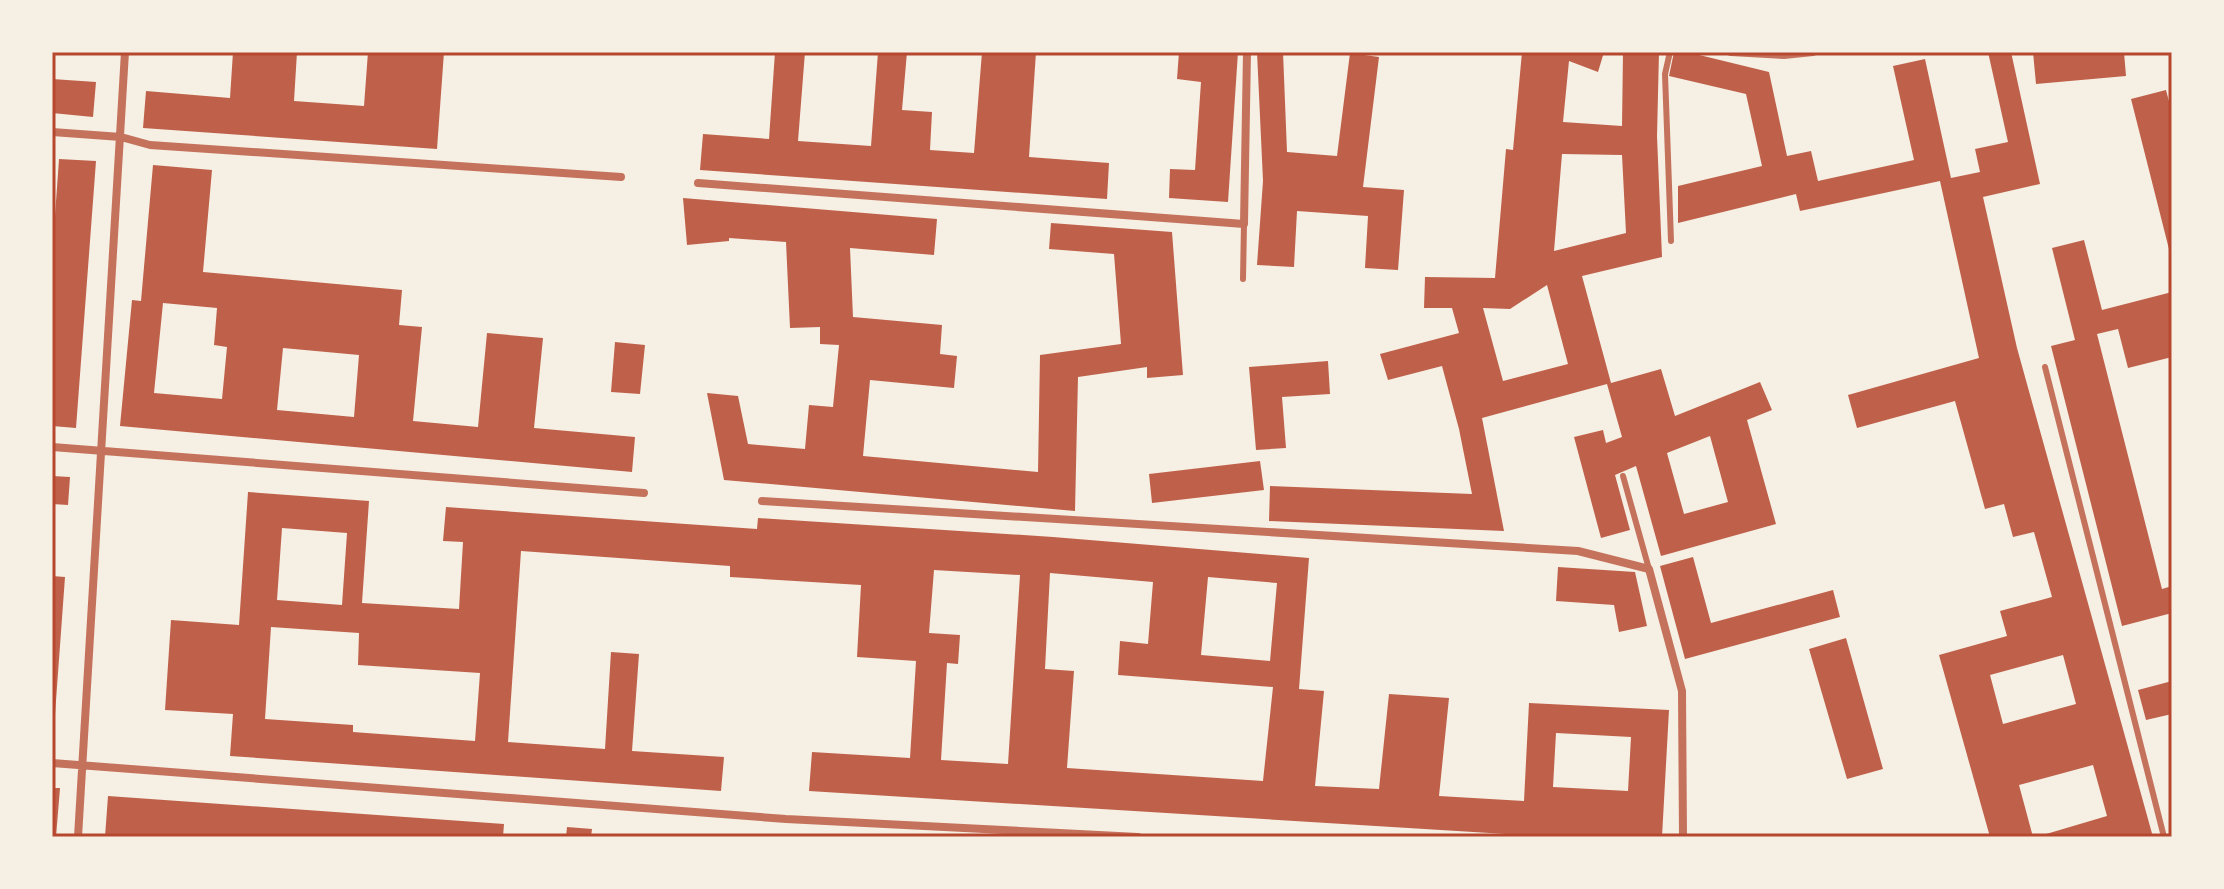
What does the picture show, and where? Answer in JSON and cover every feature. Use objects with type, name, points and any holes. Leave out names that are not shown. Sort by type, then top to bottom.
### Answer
[{"type":"street","points":[[78,837],[125,52]]},
{"type":"street","points":[[698,183],[1244,224],[1247,52]]},
{"type":"street","points":[[1731,52],[1784,55],[1813,52]]},
{"type":"street","points":[[52,132],[121,137],[150,145],[621,177]]},
{"type":"street","points":[[52,447],[644,493]]},
{"type":"street","points":[[762,501],[1578,551],[1649,569],[1682,691],[1683,837]]},
{"type":"street","points":[[52,763],[786,819],[1138,837]]},
{"type":"lane","points":[[1670,52],[1665,74],[1671,241]]},
{"type":"lane","points":[[1243,279],[1244,224]]},
{"type":"lane","points":[[2045,367],[2164,837]]},
{"type":"lane","points":[[1623,476],[1649,569]]},
{"type":"building","points":[[233,52],[297,52],[294,101],[364,106],[368,52],[444,52],[437,149],[143,128],[146,91],[230,98]]},
{"type":"building","points":[[775,52],[805,52],[798,141],[871,146],[878,52],[907,52],[902,110],[932,112],[930,150],[974,153],[982,52],[1036,52],[1029,157],[1109,163],[1107,199],[700,170],[703,134],[769,139]]},
{"type":"building","points":[[1179,52],[1238,52],[1228,202],[1169,198],[1170,169],[1195,170],[1201,82],[1177,79]]},
{"type":"building","points":[[1257,52],[1283,52],[1287,152],[1337,156],[1350,53],[1379,57],[1363,187],[1404,190],[1398,270],[1365,268],[1368,216],[1297,211],[1294,267],[1257,265],[1263,181]]},
{"type":"building","points":[[1522,52],[1604,52],[1598,72],[1569,61],[1563,122],[1622,126],[1623,52],[1659,52],[1657,136],[1662,257],[1582,276],[1611,383],[1661,369],[1675,416],[1760,382],[1772,410],[1747,420],[1776,524],[1661,556],[1636,466],[1615,475],[1630,530],[1601,538],[1574,437],[1603,430],[1606,443],[1622,437],[1607,384],[1482,418],[1504,531],[1269,521],[1270,486],[1472,494],[1442,366],[1388,380],[1380,354],[1459,333],[1452,308],[1424,308],[1425,277],[1495,278],[1506,149],[1513,150]],"holes":[[[1562,154],[1622,155],[1626,233],[1554,251]],[[1547,285],[1568,364],[1503,381],[1483,308],[1510,309]],[[1710,436],[1728,502],[1684,514],[1667,453]]]},
{"type":"building","points":[[1674,52],[1687,52],[1769,72],[1787,156],[1811,151],[1818,181],[1914,160],[1893,66],[1925,59],[1951,178],[1980,172],[1975,149],[2008,142],[1988,52],[2011,52],[2040,184],[1983,197],[2017,348],[2153,837],[2036,837],[2107,816],[2093,765],[2019,785],[2033,837],[1990,837],[1939,655],[2007,636],[2000,611],[2052,597],[2034,532],[2013,537],[2004,504],[1985,509],[1955,401],[1857,428],[1848,395],[1979,358],[1940,181],[1800,211],[1796,194],[1678,223],[1678,186],[1762,166],[1746,94],[1669,76]],"holes":[[[2063,655],[2076,704],[2003,724],[1990,675]]]},
{"type":"building","points":[[2033,52],[2124,52],[2126,76],[2036,84]]},
{"type":"building","points":[[52,79],[96,82],[93,117],[52,113]]},
{"type":"building","points":[[2166,90],[2172,113],[2171,257],[2131,99]]},
{"type":"building","points":[[59,159],[96,161],[76,428],[52,426],[52,258]]},
{"type":"building","points":[[153,165],[212,170],[203,272],[402,290],[399,325],[422,327],[413,421],[478,427],[487,333],[543,338],[534,428],[635,437],[632,472],[120,426],[132,300],[141,301]],"holes":[[[163,303],[217,308],[214,345],[227,347],[222,399],[154,393]],[[283,348],[359,355],[354,417],[277,410]]]},
{"type":"building","points":[[683,198],[937,219],[934,255],[850,248],[853,317],[942,325],[940,354],[957,356],[954,388],[870,380],[863,456],[1038,472],[1040,355],[1121,344],[1114,254],[1049,249],[1051,223],[1172,232],[1183,375],[1147,378],[1147,367],[1078,377],[1075,511],[724,480],[707,393],[738,396],[748,444],[805,449],[809,405],[833,407],[839,345],[820,344],[820,327],[790,328],[786,242],[729,238],[729,241],[687,245]]},
{"type":"building","points":[[2084,240],[2102,310],[2172,292],[2172,357],[2128,368],[2118,329],[2097,334],[2162,589],[2172,586],[2172,613],[2122,626],[2051,346],[2075,340],[2052,248]]},
{"type":"building","points":[[615,342],[645,345],[640,394],[611,392]]},
{"type":"building","points":[[1328,361],[1330,394],[1282,397],[1286,448],[1256,450],[1249,367]]},
{"type":"building","points":[[1260,461],[1264,490],[1152,503],[1149,474]]},
{"type":"building","points":[[52,476],[70,477],[68,505],[52,504]]},
{"type":"building","points":[[248,492],[369,501],[362,603],[459,609],[463,542],[443,541],[446,507],[757,529],[758,518],[1053,537],[1309,558],[1299,689],[1324,691],[1315,786],[1379,789],[1389,694],[1449,698],[1439,796],[1524,801],[1529,703],[1669,710],[1662,837],[1555,837],[809,791],[812,752],[910,758],[916,661],[857,657],[861,585],[730,577],[730,566],[521,551],[508,742],[605,749],[611,652],[639,654],[632,751],[724,757],[721,791],[230,756],[233,714],[165,710],[171,620],[239,625]],"holes":[[[282,528],[347,533],[342,605],[277,600]],[[934,570],[1020,575],[1008,764],[941,760],[947,663],[958,664],[960,635],[929,633]],[[1050,573],[1153,582],[1148,644],[1120,641],[1118,675],[1273,687],[1263,781],[1067,768],[1074,671],[1045,669]],[[1208,577],[1277,583],[1270,661],[1201,655]],[[271,627],[359,633],[358,665],[480,673],[475,741],[353,732],[353,725],[265,719]],[[1556,733],[1631,737],[1628,791],[1553,787]]]},
{"type":"building","points":[[1693,557],[1711,623],[1833,590],[1840,617],[1685,659],[1660,566]]},
{"type":"building","points":[[1558,567],[1635,572],[1647,626],[1619,632],[1614,605],[1556,601]]},
{"type":"building","points":[[52,576],[65,577],[54,728],[52,728]]},
{"type":"building","points":[[1846,638],[1883,769],[1847,779],[1809,649]]},
{"type":"building","points":[[2172,681],[2172,714],[2146,720],[2138,690]]},
{"type":"building","points":[[52,788],[60,788],[56,837],[52,837]]},
{"type":"building","points":[[108,796],[504,824],[503,837],[180,837],[140,834],[140,837],[105,837]]},
{"type":"building","points":[[567,827],[592,829],[591,837],[566,837]]}]
